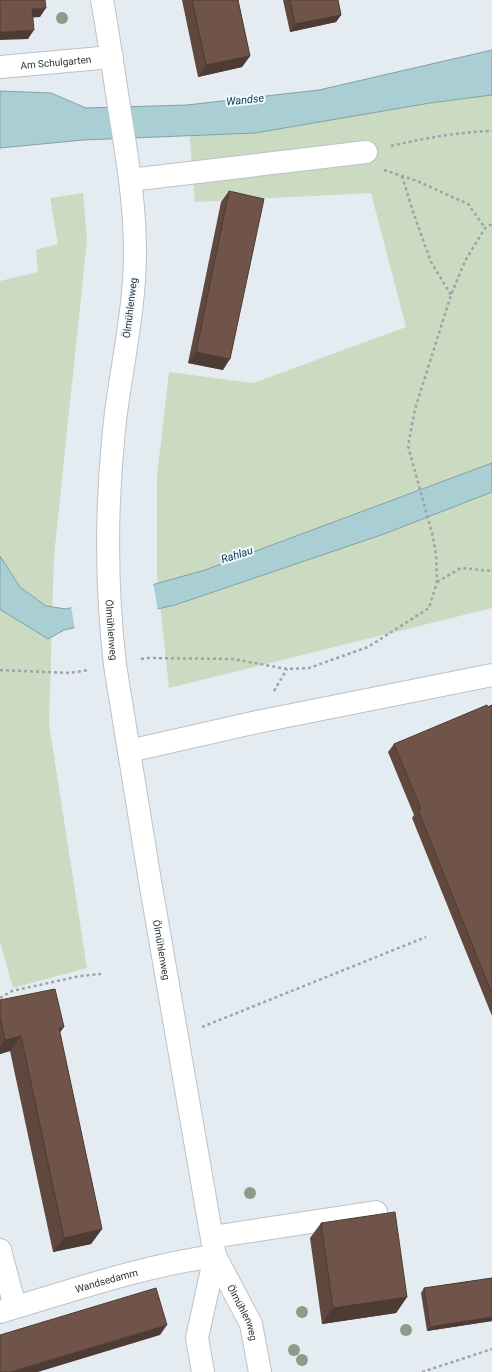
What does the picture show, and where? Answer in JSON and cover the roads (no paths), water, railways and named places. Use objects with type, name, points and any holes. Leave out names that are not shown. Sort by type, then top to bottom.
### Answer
[{"type":"main road","name":"Ölmühlenweg","points":[[102,0],[126,146],[134,231],[134,280],[114,430],[109,497],[108,582],[112,632],[150,881],[214,1246],[251,1324],[260,1372]]},
{"type":"main road","name":"Am Schulgarten","points":[[0,67],[112,57]]},
{"type":"main road","points":[[130,180],[366,152]]},
{"type":"main road","points":[[129,751],[257,722],[492,676]]},
{"type":"main road","name":"Wandsedamm","points":[[8,1309],[144,1269],[175,1262],[214,1246],[376,1212]]},
{"type":"main road","name":"Ölmühlenweg","points":[[202,1372],[197,1338],[214,1246]]},
{"type":"main road","points":[[0,1250],[8,1309]]},
{"type":"water","name":"Wandse","points":[[492,50],[492,95],[430,103],[255,133],[83,140],[0,148],[0,91],[51,93],[86,108],[187,105],[319,90]]},
{"type":"water","points":[[492,463],[492,492],[384,534],[175,605],[64,630],[48,639],[0,608],[0,556],[20,587],[46,606],[66,609],[205,570]]},
{"type":"water label","name":"Rahlau","points":[[237,555]]}]
